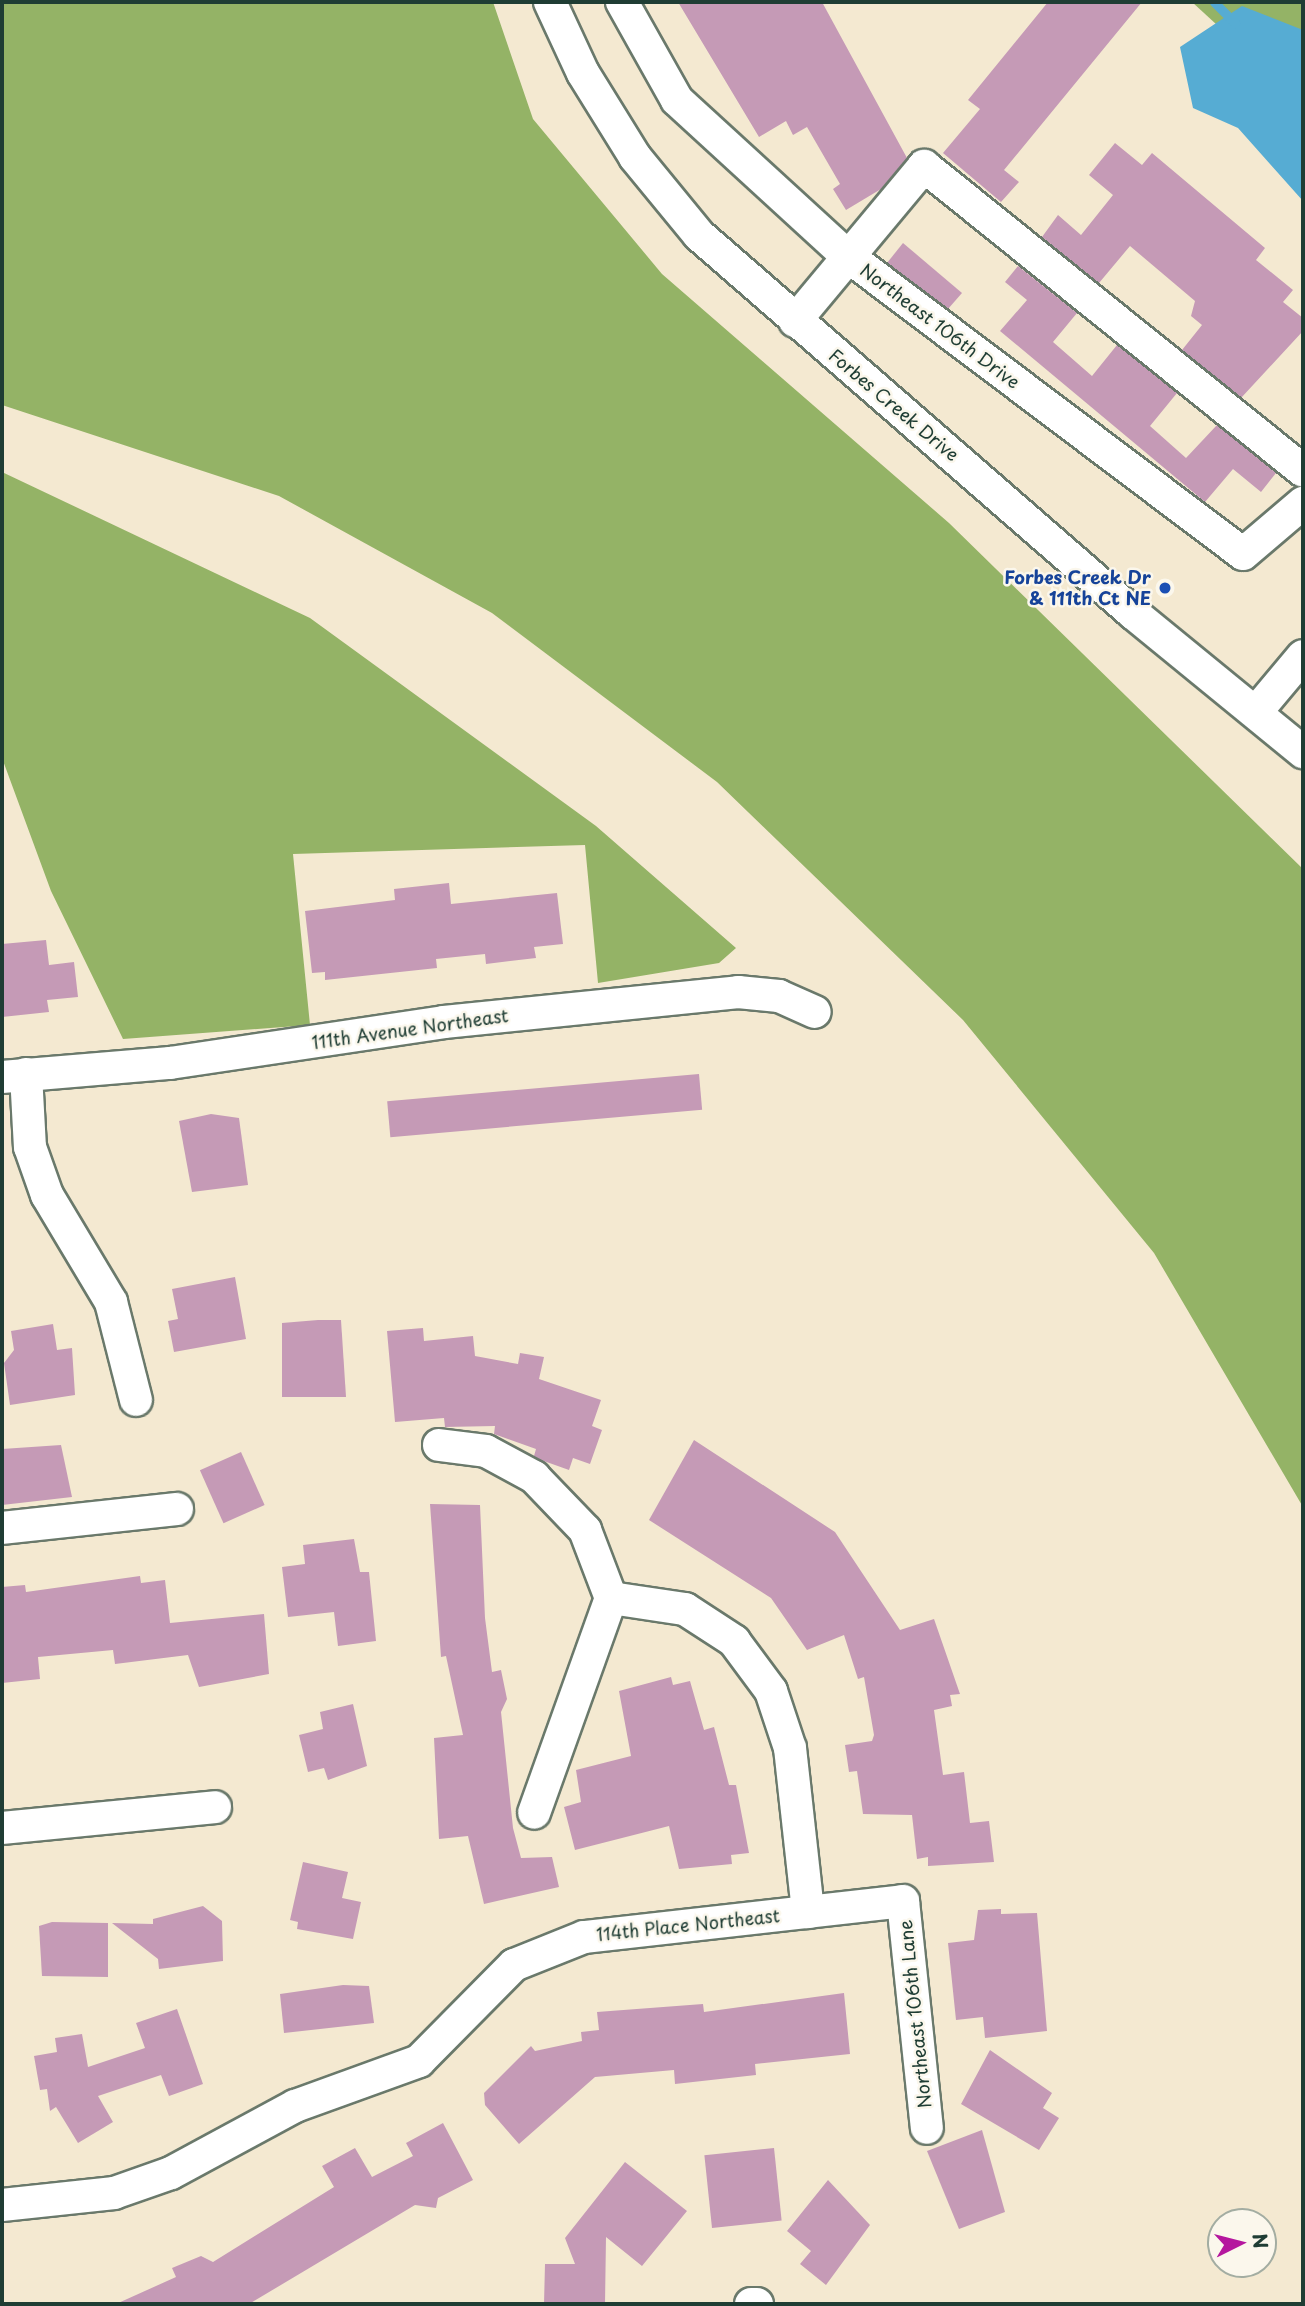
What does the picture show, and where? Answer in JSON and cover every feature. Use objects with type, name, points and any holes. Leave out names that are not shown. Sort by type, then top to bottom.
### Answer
[{"type":"street","name":"Forbes Creek Drive","points":[[550,2],[583,73],[635,157],[699,235],[795,321],[1303,752]]},
{"type":"street","name":"Northeast 106th Drive","points":[[622,2],[677,100],[845,254],[1243,555],[1303,503]]},
{"type":"street","points":[[795,321],[845,254],[924,166],[1303,471]]},
{"type":"street","points":[[1256,712],[1303,656]]},
{"type":"street","name":"111th Avenue Northeast","points":[[14,1076],[170,1063],[444,1021],[738,992],[779,996],[815,1012]]},
{"type":"street","points":[[14,1076],[30,1147],[47,1195],[111,1302],[136,1400]]},
{"type":"street","points":[[439,1445],[486,1451],[534,1477],[585,1530],[611,1598],[534,1813]]},
{"type":"street","points":[[2,1528],[177,1509]]},
{"type":"street","points":[[611,1598],[685,1608],[734,1641],[771,1691],[790,1748],[808,1912]]},
{"type":"street","points":[[2,1828],[215,1807]]},
{"type":"street","name":"114th Place Northeast","points":[[2,2205],[114,2193],[171,2173],[295,2106],[419,2061],[514,1965],[584,1937],[903,1901]]},
{"type":"street","name":"Northeast 106th Lane","points":[[903,1901],[927,2128]]},
{"type":"street","points":[[751,2304],[757,2304]]},
{"type":"green space","points":[[2,2],[493,2],[533,119],[662,274],[949,523],[1303,869],[1303,1507],[1154,1253],[963,1020],[717,782],[492,613],[279,496],[2,405]]},
{"type":"green space","points":[[1192,2],[1303,2],[1303,104]]},
{"type":"green space","points":[[2,472],[310,618],[596,826],[736,948],[719,963],[598,983],[585,845],[293,854],[310,1025],[123,1039],[51,891],[2,758]]},
{"type":"water","points":[[1242,6],[1303,30],[1303,201],[1238,128],[1193,108],[1180,47]]},
{"type":"building","points":[[678,2],[822,2],[907,158],[881,189],[846,210],[833,189],[840,184],[807,127],[793,135],[786,121],[759,137]]},
{"type":"building","points":[[1048,2],[1142,2],[1004,170],[1019,182],[1001,202],[943,153],[980,109],[968,100]]},
{"type":"building","points":[[1115,143],[1142,165],[1152,153],[1265,248],[1256,260],[1293,290],[1283,302],[1303,318],[1303,331],[1241,398],[1182,350],[1202,325],[1191,316],[1195,301],[1130,246],[1099,283],[1042,237],[1058,215],[1081,235],[1113,195],[1089,175]]},
{"type":"building","points":[[903,243],[962,293],[948,309],[887,263]]},
{"type":"building","points":[[1018,266],[1077,313],[1053,342],[1092,376],[1117,345],[1177,393],[1150,426],[1186,458],[1217,425],[1276,473],[1261,492],[1233,469],[1205,502],[1000,331],[1027,300],[1005,282]]},
{"type":"building","points":[[449,883],[451,904],[557,893],[563,944],[534,947],[536,958],[486,964],[485,954],[436,959],[437,968],[325,980],[325,972],[312,973],[305,911],[395,900],[394,889]]},
{"type":"building","points":[[46,940],[49,965],[74,962],[78,997],[47,1000],[49,1012],[2,1017],[2,944]]},
{"type":"building","points":[[699,1074],[702,1110],[390,1137],[387,1101]]},
{"type":"building","points":[[211,1114],[239,1118],[248,1185],[192,1192],[179,1121]]},
{"type":"building","points":[[235,1277],[246,1339],[174,1352],[168,1321],[178,1319],[172,1289]]},
{"type":"building","points":[[341,1320],[346,1397],[282,1397],[282,1323]]},
{"type":"building","points":[[53,1324],[57,1350],[72,1348],[75,1395],[10,1405],[4,1363],[14,1350],[11,1331]]},
{"type":"building","points":[[423,1328],[424,1341],[473,1336],[475,1356],[518,1364],[520,1353],[544,1357],[539,1379],[601,1400],[592,1426],[602,1430],[590,1464],[573,1458],[569,1470],[541,1460],[534,1456],[536,1449],[494,1434],[495,1426],[445,1427],[444,1418],[395,1422],[387,1331]]},
{"type":"building","points":[[694,1440],[835,1532],[900,1630],[934,1619],[960,1694],[950,1695],[952,1706],[934,1710],[943,1775],[964,1772],[970,1823],[989,1821],[994,1862],[928,1866],[928,1857],[917,1859],[912,1815],[863,1814],[857,1771],[849,1772],[845,1745],[872,1741],[874,1735],[864,1677],[858,1679],[844,1635],[807,1650],[771,1598],[649,1520]]},
{"type":"building","points":[[61,1445],[72,1497],[2,1505],[2,1449]]},
{"type":"building","points":[[241,1452],[265,1505],[223,1523],[200,1470]]},
{"type":"building","points":[[430,1504],[480,1505],[485,1618],[492,1672],[501,1670],[507,1699],[501,1712],[513,1828],[521,1858],[552,1857],[559,1887],[484,1904],[468,1836],[439,1839],[434,1738],[463,1735],[446,1656],[441,1657]]},
{"type":"building","points":[[354,1539],[360,1572],[369,1572],[376,1641],[338,1646],[334,1612],[288,1617],[282,1567],[305,1564],[303,1545]]},
{"type":"building","points":[[140,1576],[141,1583],[165,1580],[170,1623],[264,1614],[269,1674],[199,1687],[188,1655],[115,1664],[113,1650],[38,1657],[40,1679],[2,1683],[2,1587],[25,1585],[26,1592]]},
{"type":"building","points":[[671,1677],[673,1685],[690,1681],[704,1730],[714,1727],[729,1785],[736,1785],[749,1853],[731,1855],[732,1864],[679,1869],[669,1826],[575,1850],[564,1807],[581,1802],[576,1770],[631,1756],[619,1691]]},
{"type":"building","points":[[353,1704],[367,1766],[328,1780],[324,1768],[308,1772],[299,1735],[323,1729],[320,1712]]},
{"type":"building","points":[[303,1862],[348,1872],[342,1898],[361,1902],[353,1939],[297,1929],[298,1922],[290,1920]]},
{"type":"building","points":[[203,1906],[222,1921],[223,1961],[159,1969],[158,1959],[112,1923],[153,1924],[153,1919]]},
{"type":"building","points":[[1001,1909],[1001,1914],[1037,1913],[1047,2031],[985,2038],[983,2017],[956,2020],[948,1943],[974,1940],[978,1910]]},
{"type":"building","points":[[52,1922],[108,1923],[108,1977],[42,1976],[39,1926]]},
{"type":"building","points":[[343,1985],[369,1986],[374,2023],[284,2033],[280,1994]]},
{"type":"building","points":[[844,1993],[850,2054],[755,2064],[756,2075],[675,2084],[674,2070],[595,2077],[519,2144],[485,2105],[484,2093],[531,2046],[535,2051],[582,2041],[581,2032],[599,2030],[597,2012],[703,2004],[704,2012]]},
{"type":"building","points":[[177,2009],[203,2084],[169,2096],[161,2075],[98,2096],[113,2122],[78,2143],[56,2107],[50,2111],[47,2089],[40,2090],[34,2056],[57,2052],[55,2038],[82,2034],[88,2067],[145,2048],[136,2023]]},
{"type":"building","points":[[990,2050],[1052,2093],[1043,2108],[1059,2118],[1039,2150],[961,2104]]},
{"type":"building","points":[[443,2123],[473,2180],[438,2198],[436,2208],[415,2205],[249,2304],[116,2304],[176,2277],[172,2268],[201,2256],[213,2262],[334,2187],[322,2166],[355,2148],[372,2177],[413,2156],[406,2143]]},
{"type":"building","points":[[982,2130],[1005,2212],[959,2229],[927,2151]]},
{"type":"building","points":[[774,2148],[782,2221],[712,2228],[704,2155]]},
{"type":"building","points":[[625,2162],[687,2211],[642,2266],[606,2237],[605,2304],[544,2304],[545,2264],[575,2264],[565,2238]]},
{"type":"building","points":[[828,2180],[870,2225],[826,2285],[800,2264],[811,2251],[787,2231]]},
{"type":"waterway","points":[[1214,2],[1235,23]]},
{"type":"place","name":"Forbes Creek Dr & 111th Ct NE","points":[[1165,588]]}]
